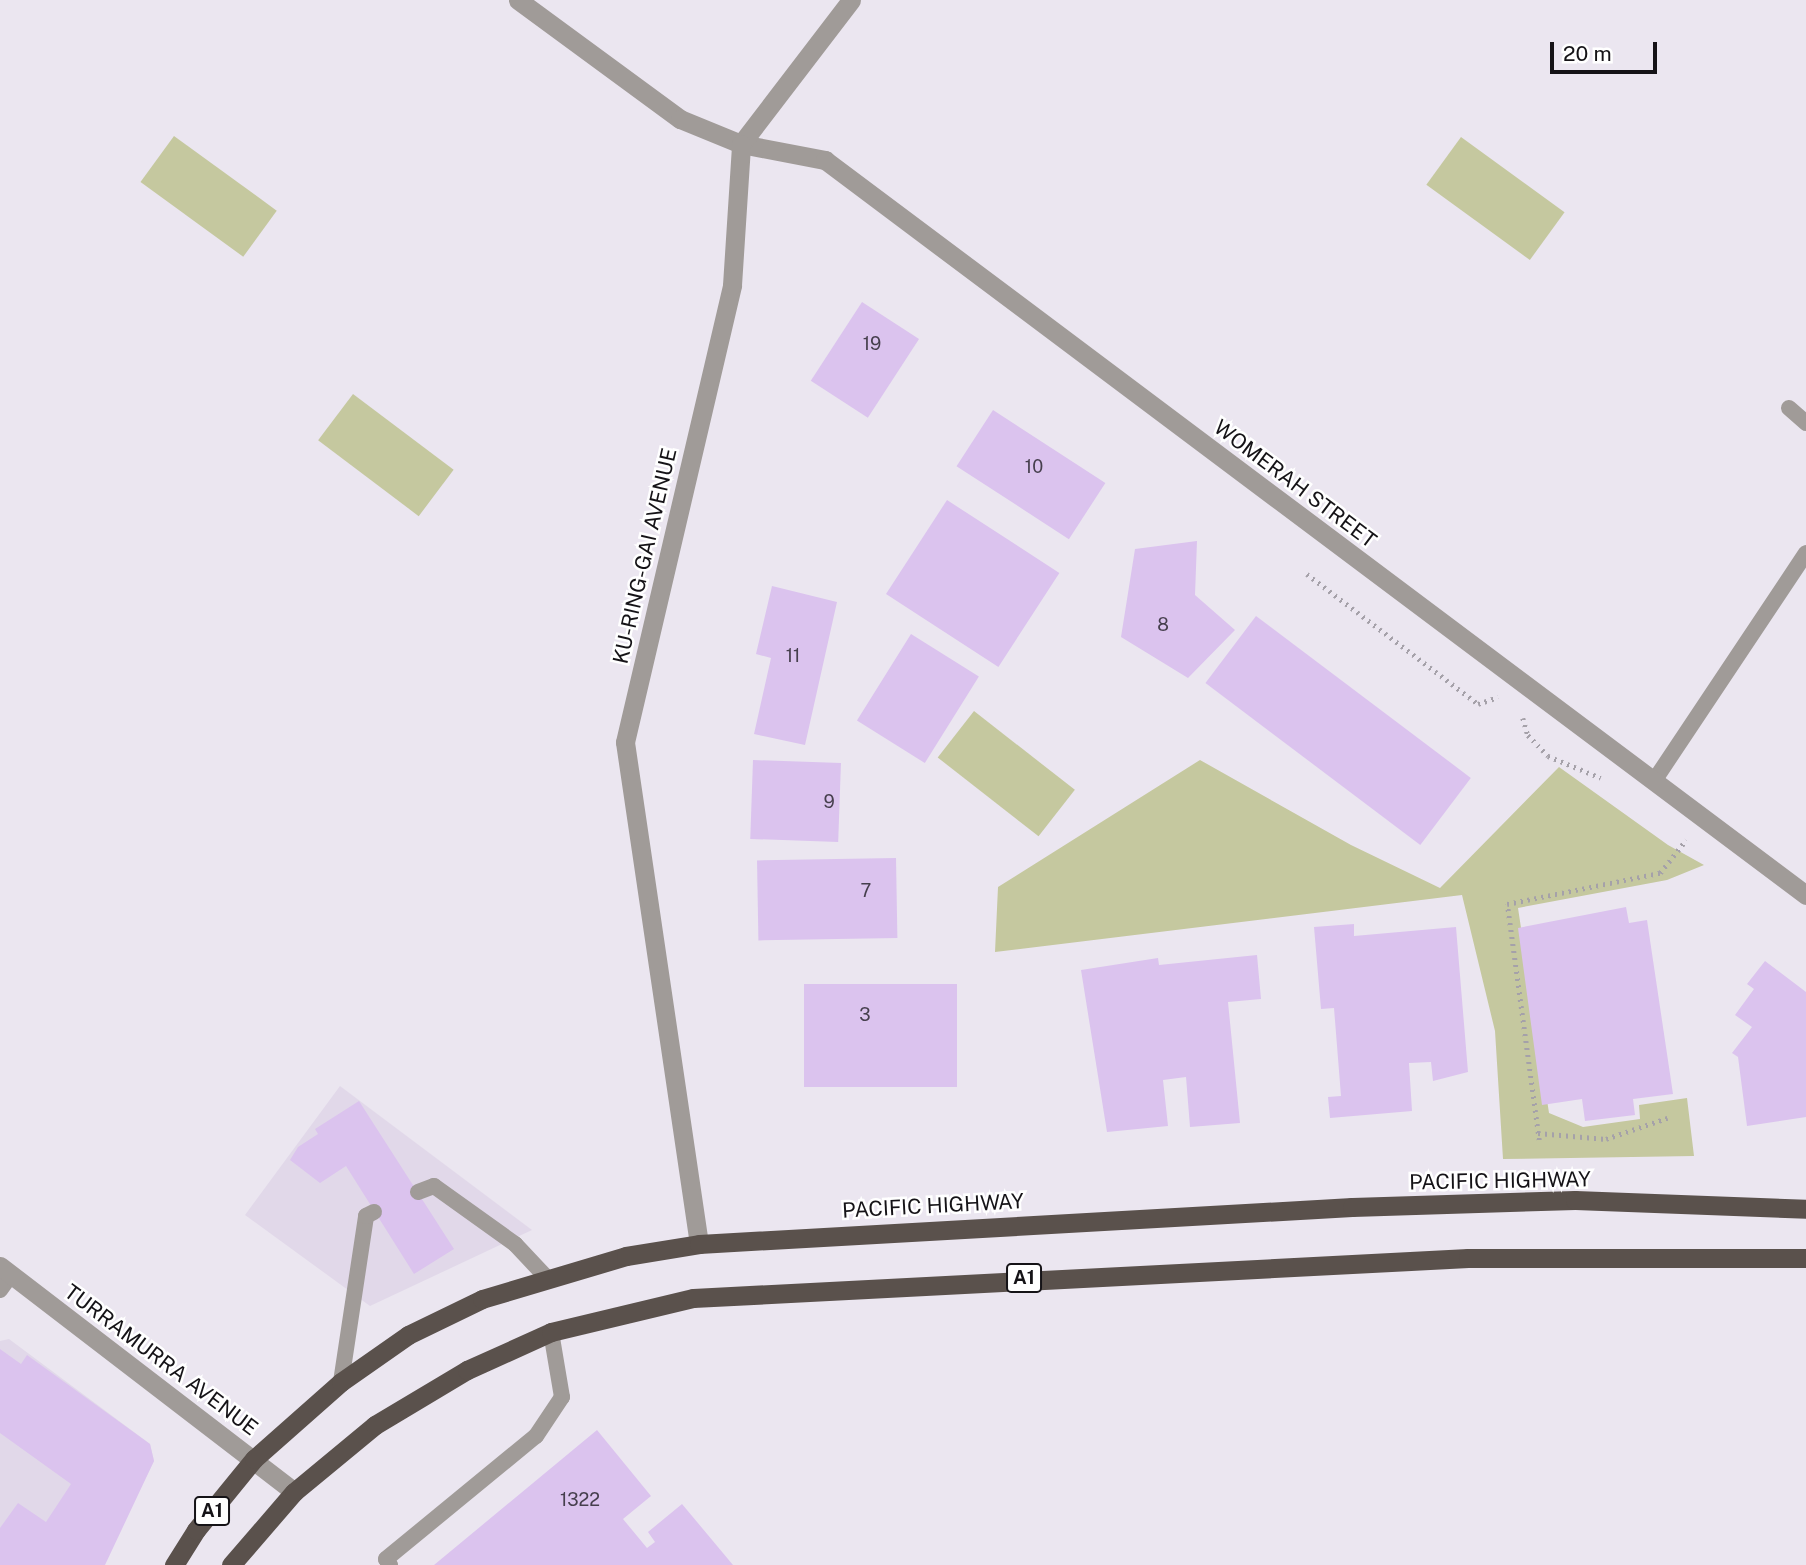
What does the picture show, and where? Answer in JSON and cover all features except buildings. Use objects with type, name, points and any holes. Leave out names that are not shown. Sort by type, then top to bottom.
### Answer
[{"type":"highway","name":"PACIFIC HIGHWAY","points":[[174,1565],[195,1530],[254,1459],[341,1382],[408,1335],[482,1299],[547,1276],[699,1244],[1379,1206],[1575,1200],[1806,1209]]},
{"type":"highway","name":"A1","points":[[231,1565],[294,1492],[375,1425],[467,1370],[551,1332],[693,1298],[879,1286],[1468,1258],[1806,1258]]},
{"type":"street","points":[[518,0],[680,119],[741,144],[851,0]]},
{"type":"street","name":"WOMERAH STREET","points":[[741,144],[825,160],[1806,895]]},
{"type":"street","name":"KU-RING-GAI AVENUE","points":[[699,1244],[625,742],[732,285],[741,144]]},
{"type":"street","name":"TURRAMURRA AVENUE","points":[[4,1277],[254,1459],[294,1492]]},
{"type":"lane","points":[[1789,408],[1806,423]]},
{"type":"lane","points":[[1654,781],[1806,552]]},
{"type":"lane","points":[[418,1192],[434,1186],[515,1244],[547,1276]]},
{"type":"lane","points":[[341,1382],[366,1216],[374,1212]]},
{"type":"lane","points":[[390,1565],[386,1559],[536,1436],[562,1397],[551,1332]]},
{"type":"path","points":[[1307,575],[1478,704],[1503,696]]},
{"type":"path","points":[[1520,708],[1528,734],[1548,757],[1609,782]]},
{"type":"path","points":[[1677,828],[1699,845]]},
{"type":"path","points":[[1539,1140],[1507,904],[1660,873],[1688,837]]},
{"type":"path","points":[[1538,1133],[1606,1139],[1667,1118]]},
{"type":"shaded area","points":[[340,1086],[532,1230],[370,1306],[245,1215]]},
{"type":"shaded area","points":[[9,1339],[150,1444],[154,1461],[141,1487],[0,1565],[0,1341]]},
{"type":"green space","points":[[174,136],[277,211],[243,257],[140,182]]},
{"type":"green space","points":[[1461,137],[1565,212],[1530,260],[1426,185]]},
{"type":"green space","points":[[353,394],[454,470],[419,516],[318,440]]},
{"type":"green space","points":[[974,711],[1075,790],[1039,836],[938,757]]},
{"type":"green space","points":[[1200,760],[1351,845],[1440,888],[1559,767],[1668,845],[1704,865],[1667,880],[1518,908],[1549,1113],[1583,1127],[1640,1119],[1639,1105],[1687,1098],[1694,1156],[1503,1159],[1495,1031],[1462,895],[995,952],[998,887]]}]
